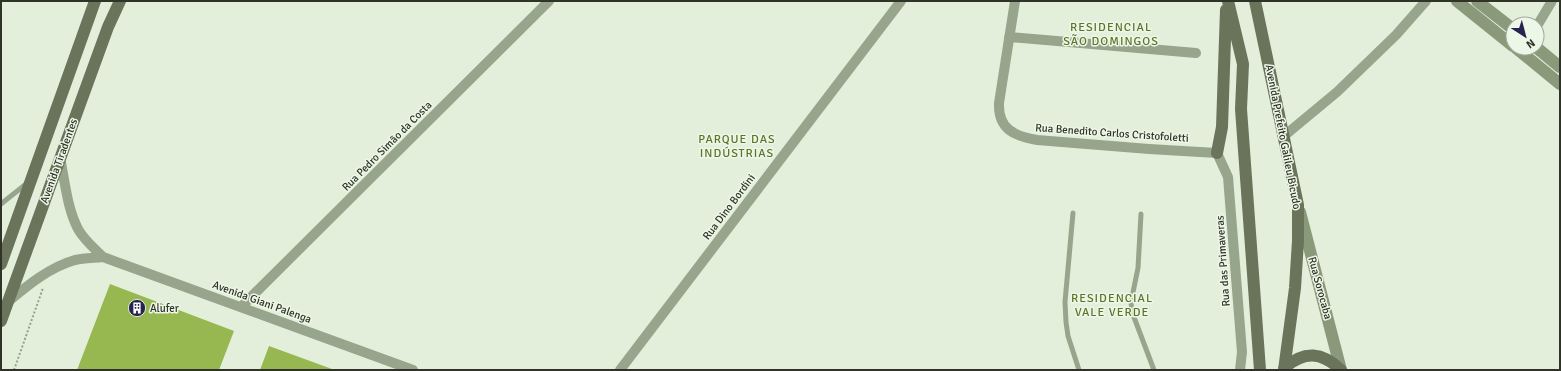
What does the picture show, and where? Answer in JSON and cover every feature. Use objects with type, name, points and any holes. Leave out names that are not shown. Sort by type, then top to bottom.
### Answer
[{"type":"main road","name":"Avenida Tiradentes","points":[[1,264],[95,1]]},
{"type":"main road","name":"Avenida Tiradentes","points":[[1,321],[108,27],[120,1]]},
{"type":"main road","points":[[1227,1],[1244,64],[1241,109],[1260,370]]},
{"type":"main road","points":[[1217,153],[1222,127],[1227,1]]},
{"type":"main road","name":"Avenida Prefeito Galileu Bicudo","points":[[1255,1],[1298,205],[1298,241],[1295,288],[1284,369]]},
{"type":"main road","points":[[1457,1],[1505,40]]},
{"type":"main road","points":[[1477,1],[1505,23]]},
{"type":"main road","points":[[1545,55],[1560,67]]},
{"type":"main road","points":[[1526,56],[1560,84]]},
{"type":"main road","name":"Rua Sorocaba","points":[[1298,205],[1341,370]]},
{"type":"main road","points":[[1284,369],[1297,359],[1312,355],[1331,361],[1341,370]]},
{"type":"street","name":"Rua Pedro Simão da Costa","points":[[241,307],[549,1]]},
{"type":"street","name":"Rua Dino Bordini","points":[[620,370],[901,1]]},
{"type":"street","name":"Rua Benedito Carlos Cristofoletti","points":[[1015,1],[999,114],[1003,124],[1011,133],[1023,138],[1036,140],[1217,153]]},
{"type":"street","points":[[1284,136],[1337,92],[1386,45],[1426,1]]},
{"type":"street","points":[[1543,16],[1552,1]]},
{"type":"street","points":[[1009,37],[1196,52]]},
{"type":"street","name":"Rua das Primaveras","points":[[1217,153],[1228,177],[1242,352],[1240,370]]},
{"type":"street","points":[[60,158],[74,218],[79,230],[88,242],[103,257]]},
{"type":"street","points":[[9,301],[44,275],[60,266],[76,260],[103,257]]},
{"type":"street","name":"Avenida Giani Palenga","points":[[103,257],[413,370]]},
{"type":"lane","points":[[1,204],[31,181]]},
{"type":"lane","points":[[1073,213],[1065,302],[1068,336],[1079,370]]},
{"type":"lane","points":[[1141,214],[1138,268],[1132,294],[1132,312],[1154,370]]},
{"type":"path","points":[[14,370],[44,285],[44,275]]},
{"type":"building","name":"Alufer","points":[[110,284],[234,331],[219,370],[77,370]]},
{"type":"building","points":[[269,346],[332,369],[332,370],[260,370]]},
{"type":"place","name":"Alufer","points":[[137,308]]},
{"type":"district","name":"RESIDENCIAL SÃO DOMINGOS","points":[[1111,34]]},
{"type":"district","name":"PARQUE DAS INDÚSTRIAS","points":[[737,146]]},
{"type":"district","name":"RESIDENCIAL VALE VERDE","points":[[1112,305]]}]
